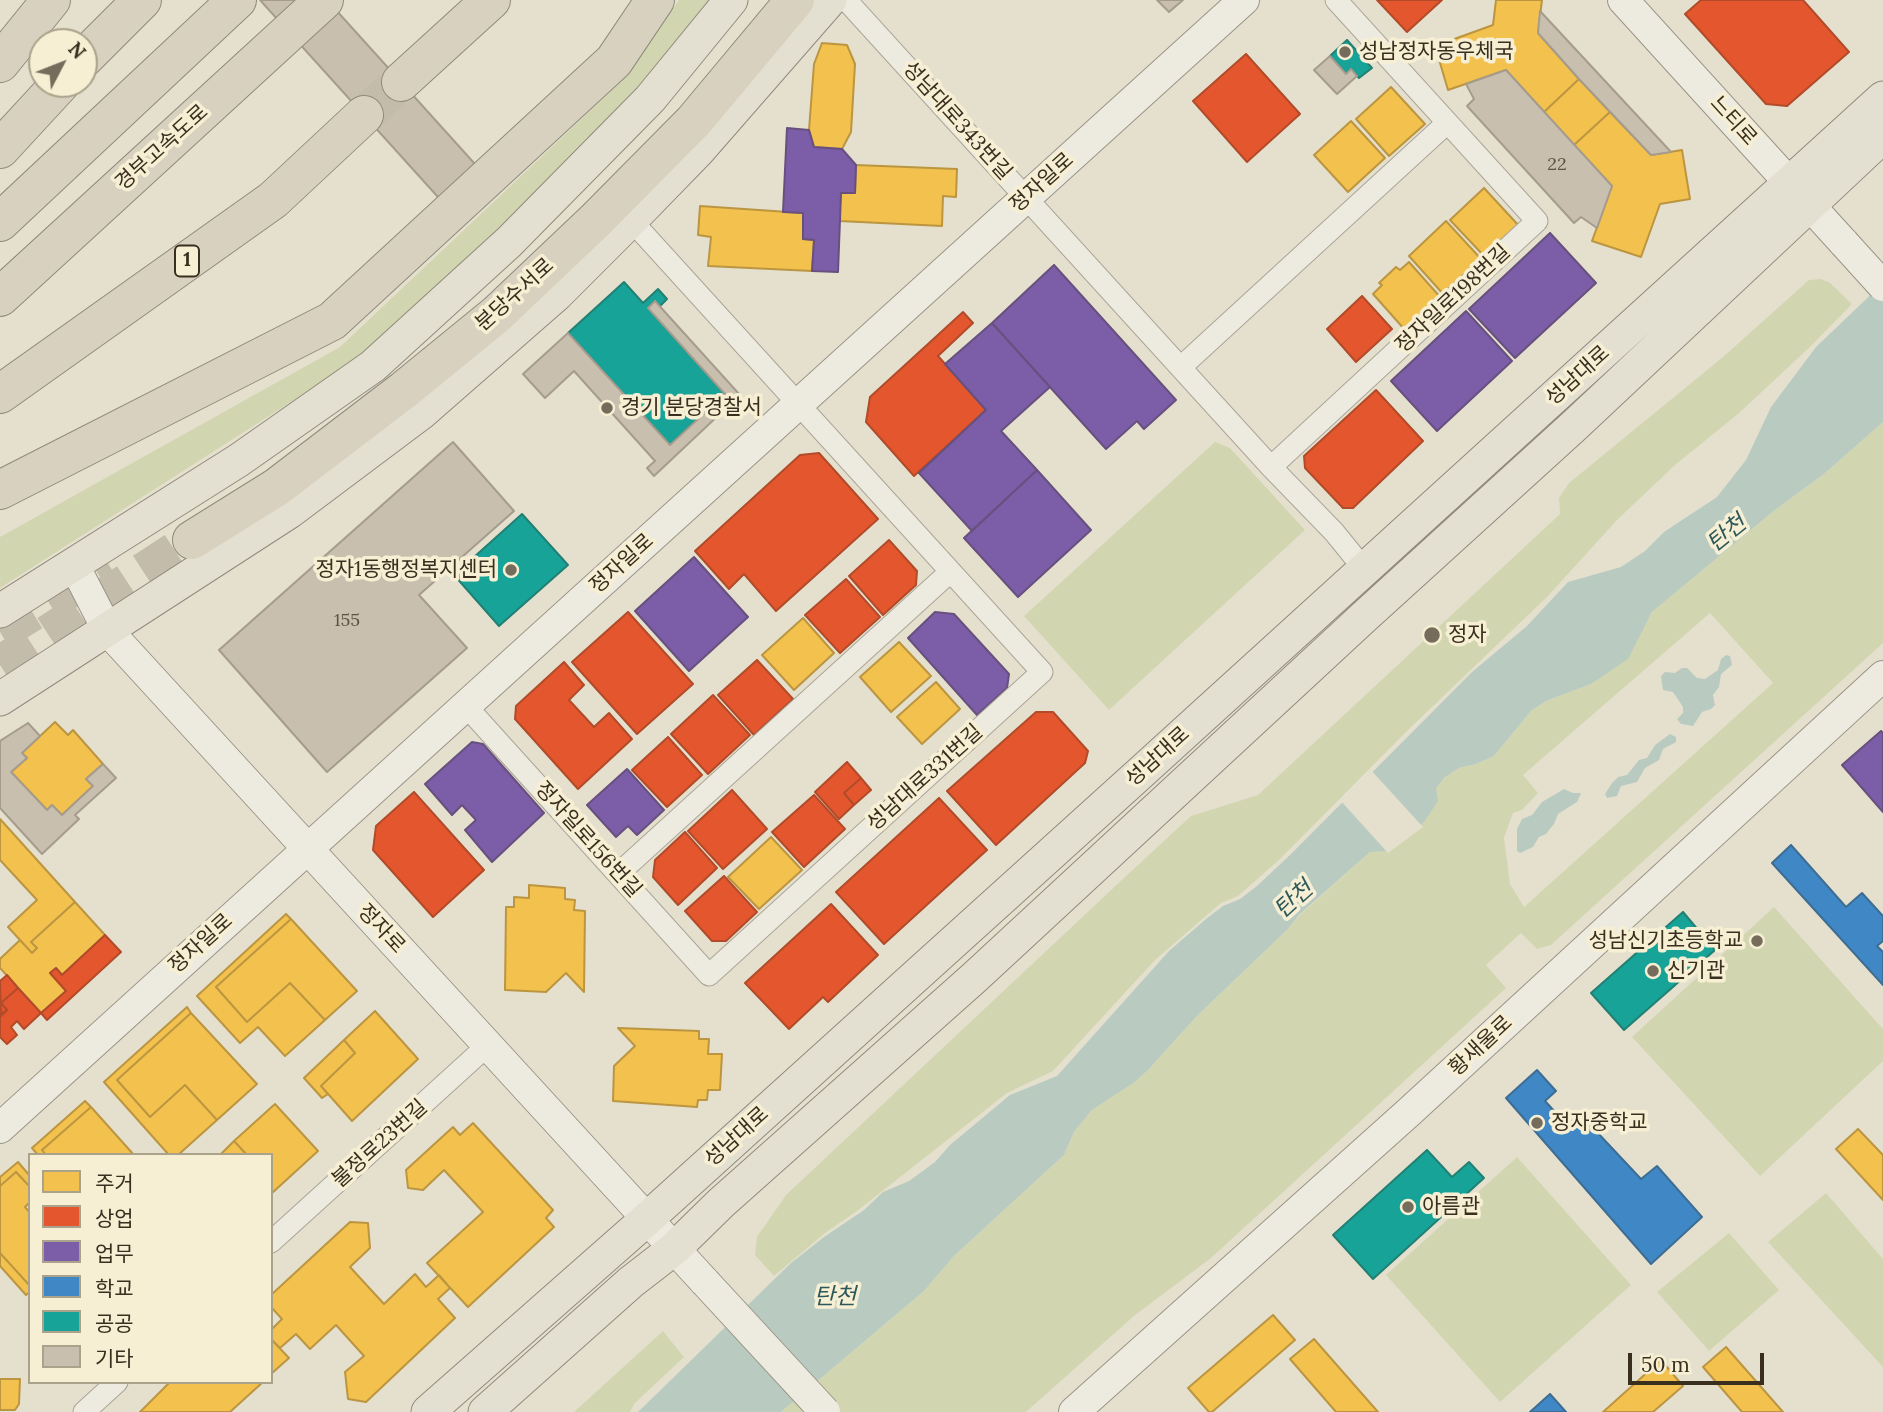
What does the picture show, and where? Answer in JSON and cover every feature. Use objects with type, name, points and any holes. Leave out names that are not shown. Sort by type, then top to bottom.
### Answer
[{"type":"highway","points":[[0,63],[51,0]]},
{"type":"highway","points":[[98,44],[142,0]]},
{"type":"highway","points":[[0,222],[237,0]]},
{"type":"highway","name":"경부고속도로","points":[[0,297],[324,0]]},
{"type":"highway","points":[[401,82],[491,0]]},
{"type":"highway","points":[[0,490],[332,321],[614,61],[655,0]]},
{"type":"highway","name":"분당수서로","points":[[766,0],[679,106],[578,205],[398,367],[186,531],[277,487],[404,390],[497,313],[694,121],[794,0]]},
{"type":"highway","points":[[0,149],[47,98]]},
{"type":"highway","name":"1","points":[[0,394],[273,200],[364,115]]},
{"type":"main road","points":[[0,611],[239,460],[373,366],[509,242],[640,108],[731,0]]},
{"type":"main road","points":[[0,699],[289,512],[421,413],[557,293],[631,220],[699,150],[830,0]]},
{"type":"main road","name":"성남대로","points":[[485,1412],[631,1282],[675,1248],[721,1203],[975,977],[1574,426],[1799,194],[1883,98]]},
{"type":"main road","name":"성남대로","points":[[428,1412],[647,1219],[1364,569],[1799,194],[1883,136]]},
{"type":"street","name":"성남대로343번길","points":[[846,0],[1271,467],[1334,532],[1364,569]]},
{"type":"street","name":"정자일로","points":[[0,1128],[1244,0]]},
{"type":"street","name":"정자일로198번길","points":[[1271,467],[1537,221],[1336,0]]},
{"type":"street","name":"느티로","points":[[1635,4],[1799,194],[1883,286]]},
{"type":"street","points":[[1181,367],[1447,123]]},
{"type":"street","name":"성남대로331번길","points":[[631,220],[1042,672],[709,975]]},
{"type":"street","name":"정자로","points":[[74,565],[108,631],[825,1412]]},
{"type":"street","points":[[618,874],[950,572]]},
{"type":"street","name":"황새울로","points":[[1074,1412],[1408,1113],[1883,676]]},
{"type":"street","name":"정자일로156번길","points":[[466,706],[709,975]]},
{"type":"street","name":"불정로23번길","points":[[273,1240],[488,1045]]},
{"type":"street","points":[[84,1412],[115,1384]]},
{"type":"green space","points":[[679,0],[717,0],[644,93],[495,239],[352,363],[0,588],[0,537],[340,347],[627,76]]},
{"type":"green space","points":[[1821,279],[1830,283],[1852,304],[1738,414],[1675,465],[1617,520],[1547,597],[1408,730],[1279,860],[1238,896],[1221,903],[1155,960],[1053,1071],[1007,1093],[825,1233],[774,1276],[755,1255],[757,1237],[786,1195],[1191,816],[1258,795],[1560,514],[1559,498],[1569,483],[1723,357],[1809,280]]},
{"type":"green space","points":[[1883,422],[1883,643],[1551,945],[1537,949],[1521,933],[1486,965],[1506,988],[1211,1258],[1135,1315],[1026,1412],[781,1412],[924,1291],[954,1256],[1064,1155],[1074,1132],[1092,1110],[1135,1082],[1148,1070],[1197,1016],[1444,778],[1459,768],[1494,756],[1531,711],[1546,701],[1591,684],[1640,634],[1652,612],[1775,510],[1824,474]],"holes":[[[1710,613],[1773,683],[1524,907],[1510,884],[1504,838],[1513,813],[1522,810],[1538,793],[1523,775]]]},
{"type":"green space","points":[[1215,442],[1230,448],[1305,530],[1109,710],[1024,616]]},
{"type":"green space","points":[[1774,907],[1883,1029],[1883,1061],[1760,1176],[1632,1037]]},
{"type":"green space","points":[[1517,1157],[1631,1285],[1500,1402],[1386,1275]]},
{"type":"green space","points":[[1826,1193],[1883,1259],[1883,1367],[1768,1242]]},
{"type":"green space","points":[[1729,1233],[1779,1290],[1709,1351],[1657,1292]]},
{"type":"green space","points":[[663,1331],[684,1357],[635,1403],[630,1412],[574,1412]]},
{"type":"water","name":"탄천","points":[[1883,283],[1883,422],[1824,474],[1775,510],[1652,612],[1628,659],[1591,684],[1546,701],[1531,711],[1494,756],[1459,768],[1444,778],[1436,788],[1438,801],[1424,822],[1385,851],[1370,852],[1300,914],[1287,930],[1197,1016],[1148,1070],[1135,1082],[1092,1110],[1074,1132],[1064,1155],[954,1256],[924,1291],[781,1412],[638,1412],[791,1263],[864,1210],[883,1192],[909,1181],[935,1162],[950,1145],[1010,1095],[1057,1076],[1169,951],[1223,906],[1240,899],[1257,886],[1472,672],[1527,626],[1568,582],[1621,567],[1645,551],[1664,532],[1717,497],[1746,460],[1771,407],[1816,347]]},
{"type":"water","points":[[1726,655],[1730,656],[1732,665],[1721,674],[1719,687],[1713,695],[1715,705],[1702,712],[1693,726],[1681,724],[1677,719],[1683,713],[1683,707],[1673,692],[1663,690],[1661,676],[1665,672],[1675,673],[1687,668],[1697,678],[1705,679],[1718,670],[1721,659]]},
{"type":"water","points":[[1670,734],[1676,737],[1676,742],[1663,749],[1659,760],[1645,768],[1637,782],[1621,786],[1617,796],[1607,798],[1605,794],[1612,783],[1618,777],[1627,775],[1639,760],[1647,758],[1655,745]]},
{"type":"water","points":[[1564,789],[1581,793],[1577,802],[1558,814],[1554,824],[1546,834],[1539,837],[1533,847],[1520,853],[1517,851],[1517,829],[1522,819],[1532,815],[1542,802]]},
{"type":"pier","points":[[1370,769],[1423,827],[1388,853],[1340,800]]},
{"type":"building: 주거","points":[[1496,0],[1542,0],[1538,33],[1579,79],[1544,112],[1506,70],[1448,90],[1435,46],[1493,25]]},
{"type":"building: 주거","points":[[822,43],[847,45],[855,64],[851,132],[842,149],[814,147],[809,130],[814,64]]},
{"type":"building: 주거","points":[[1579,79],[1610,112],[1574,145],[1544,112]]},
{"type":"building: 주거","points":[[1391,87],[1425,124],[1389,156],[1356,119]]},
{"type":"building: 주거","points":[[1610,112],[1651,155],[1682,150],[1690,199],[1660,204],[1641,257],[1592,241],[1612,186],[1574,145]]},
{"type":"building: 주거","points":[[1351,121],[1385,158],[1348,192],[1314,155]]},
{"type":"building: 주거","points":[[856,165],[957,169],[956,197],[943,196],[942,226],[839,221],[841,193],[855,193]]},
{"type":"building: 주거","points":[[1484,188],[1520,227],[1486,258],[1450,220]]},
{"type":"building: 주거","points":[[700,206],[803,213],[803,239],[814,240],[812,271],[708,266],[711,237],[698,235]]},
{"type":"building: 주거","points":[[1446,221],[1482,260],[1444,295],[1409,256]]},
{"type":"building: 주거","points":[[1409,262],[1441,298],[1405,330],[1373,294],[1382,285],[1379,283],[1396,267],[1400,270]]},
{"type":"building: 주거","points":[[803,618],[834,653],[794,690],[762,655]]},
{"type":"building: 주거","points":[[899,642],[931,676],[891,712],[860,677]]},
{"type":"building: 주거","points":[[936,682],[960,709],[922,744],[897,717]]},
{"type":"building: 주거","points":[[55,722],[68,735],[73,730],[103,764],[86,779],[93,786],[62,815],[52,805],[47,810],[11,772],[27,758],[22,753]]},
{"type":"building: 주거","points":[[0,819],[75,902],[31,942],[37,948],[32,953],[8,927],[37,900],[0,860]]},
{"type":"building: 주거","points":[[771,837],[802,870],[759,909],[728,877]]},
{"type":"building: 주거","points":[[529,885],[565,888],[565,899],[575,900],[574,910],[585,911],[584,992],[566,973],[546,992],[505,990],[506,907],[514,907],[514,897],[529,898]]},
{"type":"building: 주거","points":[[75,902],[105,935],[62,975],[56,968],[50,973],[66,991],[41,1013],[0,968],[0,959],[20,940],[32,953],[37,948],[31,942]]},
{"type":"building: 주거","points":[[286,914],[291,919],[216,987],[247,1022],[290,983],[325,1020],[285,1056],[258,1027],[240,1043],[197,996]]},
{"type":"building: 주거","points":[[291,919],[357,991],[325,1020],[290,983],[247,1022],[216,987]]},
{"type":"building: 주거","points":[[187,1007],[191,1013],[117,1080],[150,1117],[185,1085],[217,1120],[180,1153],[167,1153],[104,1082]]},
{"type":"building: 주거","points":[[375,1011],[418,1059],[352,1121],[321,1086],[355,1053],[344,1040]]},
{"type":"building: 주거","points":[[191,1013],[257,1084],[217,1120],[185,1085],[150,1117],[117,1080]]},
{"type":"building: 주거","points":[[618,1028],[699,1031],[699,1039],[709,1039],[708,1054],[722,1054],[720,1090],[708,1090],[707,1100],[698,1100],[697,1107],[613,1101],[614,1066],[635,1046]]},
{"type":"building: 주거","points":[[344,1040],[355,1053],[321,1086],[328,1094],[322,1098],[304,1078]]},
{"type":"building: 주거","points":[[85,1101],[91,1107],[42,1150],[44,1153],[36,1153],[32,1148]]},
{"type":"building: 주거","points":[[275,1104],[318,1151],[273,1192],[273,1153],[245,1153],[234,1141]]},
{"type":"building: 주거","points":[[91,1107],[132,1153],[44,1153],[42,1150]]},
{"type":"building: 주거","points":[[473,1123],[553,1210],[546,1218],[554,1227],[468,1307],[427,1263],[483,1212],[444,1170],[423,1190],[408,1188],[406,1170],[453,1127],[460,1135]]},
{"type":"building: 주거","points":[[1858,1129],[1883,1155],[1883,1200],[1836,1149]]},
{"type":"building: 주거","points":[[234,1141],[245,1153],[222,1153]]},
{"type":"building: 주거","points":[[18,1162],[28,1174],[28,1185],[16,1172],[0,1186],[0,1177]]},
{"type":"building: 주거","points":[[16,1172],[28,1185],[28,1204],[25,1207],[28,1211],[28,1284],[0,1253],[0,1186]]},
{"type":"building: 주거","points":[[350,1222],[368,1223],[370,1248],[350,1267],[384,1304],[415,1274],[426,1287],[439,1275],[450,1288],[438,1299],[455,1318],[366,1402],[348,1399],[345,1372],[364,1356],[336,1325],[310,1349],[296,1334],[280,1348],[273,1341],[273,1328],[282,1319],[273,1309],[273,1293]]},
{"type":"building: 주거","points":[[0,1253],[28,1284],[28,1294],[26,1295],[0,1266]]},
{"type":"building: 주거","points":[[1273,1315],[1295,1340],[1209,1412],[1188,1388]]},
{"type":"building: 주거","points":[[1314,1339],[1378,1412],[1336,1412],[1290,1359]]},
{"type":"building: 주거","points":[[273,1341],[289,1358],[273,1372]]},
{"type":"building: 주거","points":[[1726,1347],[1783,1412],[1742,1412],[1703,1367]]},
{"type":"building: 주거","points":[[1661,1360],[1683,1386],[1653,1412],[1603,1412]]},
{"type":"building: 주거","points":[[0,1379],[20,1379],[19,1404],[15,1410],[0,1410]]},
{"type":"building: 주거","points":[[168,1384],[261,1384],[230,1412],[140,1412]]},
{"type":"building: 상업","points":[[1377,0],[1442,0],[1407,32]]},
{"type":"building: 상업","points":[[1701,0],[1803,0],[1849,52],[1787,106],[1766,104],[1685,14]]},
{"type":"building: 상업","points":[[1246,54],[1300,114],[1247,162],[1193,101]]},
{"type":"building: 상업","points":[[1362,296],[1392,329],[1356,362],[1327,329]]},
{"type":"building: 상업","points":[[963,312],[973,323],[938,356],[986,410],[914,476],[866,422],[870,397]]},
{"type":"building: 상업","points":[[1376,390],[1423,441],[1353,508],[1343,508],[1305,468],[1304,456]]},
{"type":"building: 상업","points":[[819,453],[878,519],[776,611],[744,574],[729,589],[695,551],[800,455]]},
{"type":"building: 상업","points":[[889,540],[917,571],[916,585],[883,615],[849,576]]},
{"type":"building: 상업","points":[[846,579],[880,617],[840,653],[805,615]]},
{"type":"building: 상업","points":[[628,612],[693,684],[637,734],[572,662]]},
{"type":"building: 상업","points":[[757,660],[793,699],[754,735],[718,695]]},
{"type":"building: 상업","points":[[564,662],[584,685],[569,700],[594,727],[609,713],[632,739],[578,789],[515,719],[516,706]]},
{"type":"building: 상업","points":[[713,695],[750,735],[708,774],[671,734]]},
{"type":"building: 상업","points":[[1036,712],[1053,712],[1088,751],[1085,763],[996,845],[947,791]]},
{"type":"building: 상업","points":[[668,737],[702,775],[667,807],[632,770]]},
{"type":"building: 상업","points":[[847,762],[861,778],[844,793],[854,805],[839,819],[815,792]]},
{"type":"building: 상업","points":[[861,778],[871,790],[854,805],[844,793]]},
{"type":"building: 상업","points":[[732,790],[767,829],[723,869],[688,831]]},
{"type":"building: 상업","points":[[414,792],[484,870],[433,917],[373,850],[376,826]]},
{"type":"building: 상업","points":[[814,795],[845,829],[804,867],[772,832]]},
{"type":"building: 상업","points":[[939,798],[987,850],[884,944],[836,892]]},
{"type":"building: 상업","points":[[685,832],[717,868],[678,905],[653,877],[655,860]]},
{"type":"building: 상업","points":[[724,876],[757,912],[726,941],[712,941],[685,911]]},
{"type":"building: 상업","points":[[831,904],[878,955],[828,1002],[823,997],[789,1029],[745,983]]},
{"type":"building: 상업","points":[[105,935],[121,952],[47,1020],[41,1013],[66,991],[50,973],[56,968],[62,975]]},
{"type":"building: 상업","points":[[7,975],[18,988],[1,1003],[7,1010],[1,1016],[0,981]]},
{"type":"building: 상업","points":[[18,988],[41,1013],[24,1029],[17,1021],[11,1027],[17,1035],[7,1044],[0,1037],[0,1015],[7,1010],[1,1003]]},
{"type":"building: 업무","points":[[787,128],[809,130],[814,147],[842,149],[856,165],[855,193],[841,193],[838,272],[812,271],[814,240],[803,239],[803,213],[783,212]]},
{"type":"building: 업무","points":[[1550,233],[1596,283],[1515,358],[1469,309]]},
{"type":"building: 업무","points":[[1054,265],[1176,400],[1144,429],[1137,421],[1106,449],[992,323]]},
{"type":"building: 업무","points":[[1466,311],[1512,361],[1437,431],[1391,381]]},
{"type":"building: 업무","points":[[992,323],[1050,387],[1001,431],[1037,470],[972,531],[919,473],[986,410],[945,364]]},
{"type":"building: 업무","points":[[1037,470],[1091,530],[1018,597],[964,538]]},
{"type":"building: 업무","points":[[694,557],[748,617],[689,671],[635,611]]},
{"type":"building: 업무","points":[[935,612],[954,614],[1009,674],[1007,688],[977,715],[908,638]]},
{"type":"building: 업무","points":[[1881,731],[1883,733],[1883,812],[1842,765]]},
{"type":"building: 업무","points":[[472,742],[483,744],[544,813],[492,862],[465,830],[476,820],[462,805],[452,815],[425,784]]},
{"type":"building: 업무","points":[[627,769],[664,810],[637,835],[628,826],[616,837],[587,805]]},
{"type":"building: 학교","points":[[1791,845],[1846,907],[1862,893],[1883,916],[1883,941],[1877,946],[1883,952],[1883,985],[1772,863]]},
{"type":"building: 학교","points":[[1537,1070],[1556,1091],[1545,1101],[1567,1125],[1580,1114],[1641,1179],[1657,1166],[1702,1217],[1651,1264],[1506,1098]]},
{"type":"building: 학교","points":[[1550,1394],[1566,1412],[1530,1412]]},
{"type":"building: 공공","points":[[1347,40],[1372,68],[1359,78],[1351,69],[1346,74],[1330,56]]},
{"type":"building: 공공","points":[[624,282],[643,303],[658,289],[667,299],[660,306],[655,301],[648,308],[725,394],[670,445],[568,333]]},
{"type":"building: 공공","name":"정자1동행정복지센터","points":[[522,514],[568,565],[499,626],[454,575]]},
{"type":"building: 공공","name":"신기관","points":[[1683,912],[1715,950],[1624,1030],[1591,993]]},
{"type":"building: 공공","name":"아름관","points":[[1427,1150],[1452,1177],[1469,1162],[1484,1178],[1373,1279],[1333,1235]]},
{"type":"building: 기타","points":[[260,0],[327,0],[493,184],[456,217]]},
{"type":"building: 기타","points":[[1157,0],[1183,0],[1169,12]]},
{"type":"building: 기타","points":[[1540,11],[1671,152],[1651,155],[1579,79],[1538,33]]},
{"type":"building: 기타","points":[[1330,56],[1346,74],[1351,69],[1357,76],[1337,94],[1314,70]]},
{"type":"building: 기타","points":[[1506,70],[1612,186],[1597,228],[1581,217],[1574,223],[1467,106],[1474,99],[1466,84]]},
{"type":"building: 기타","points":[[655,301],[740,395],[654,476],[647,468],[655,461],[574,371],[545,398],[523,374],[568,333],[670,445],[725,394],[648,308]]},
{"type":"building: 기타","points":[[453,442],[514,511],[419,595],[467,648],[327,772],[219,650]]},
{"type":"building: 기타","points":[[28,723],[40,736],[22,753],[27,758],[11,772],[47,810],[52,805],[62,815],[93,786],[86,779],[103,764],[116,778],[75,815],[79,819],[42,854],[0,808],[0,741]]},
{"type":"tunnel","points":[[364,115],[401,82]]},
{"type":"tunnel","points":[[0,665],[192,540]]},
{"type":"tunnel","points":[[0,632],[109,565]]},
{"type":"place","name":"성남정자동우체국","points":[[1345,52]]},
{"type":"place","name":"경기 분당경찰서","points":[[607,408]]},
{"type":"place","name":"정자1동행정복지센터","points":[[511,570]]},
{"type":"place","name":"정자","points":[[1432,635]]},
{"type":"place","name":"성남신기초등학교","points":[[1757,941]]},
{"type":"place","name":"신기관","points":[[1653,971]]},
{"type":"place","name":"정자중학교","points":[[1537,1123]]},
{"type":"place","name":"아름관","points":[[1408,1207]]}]
